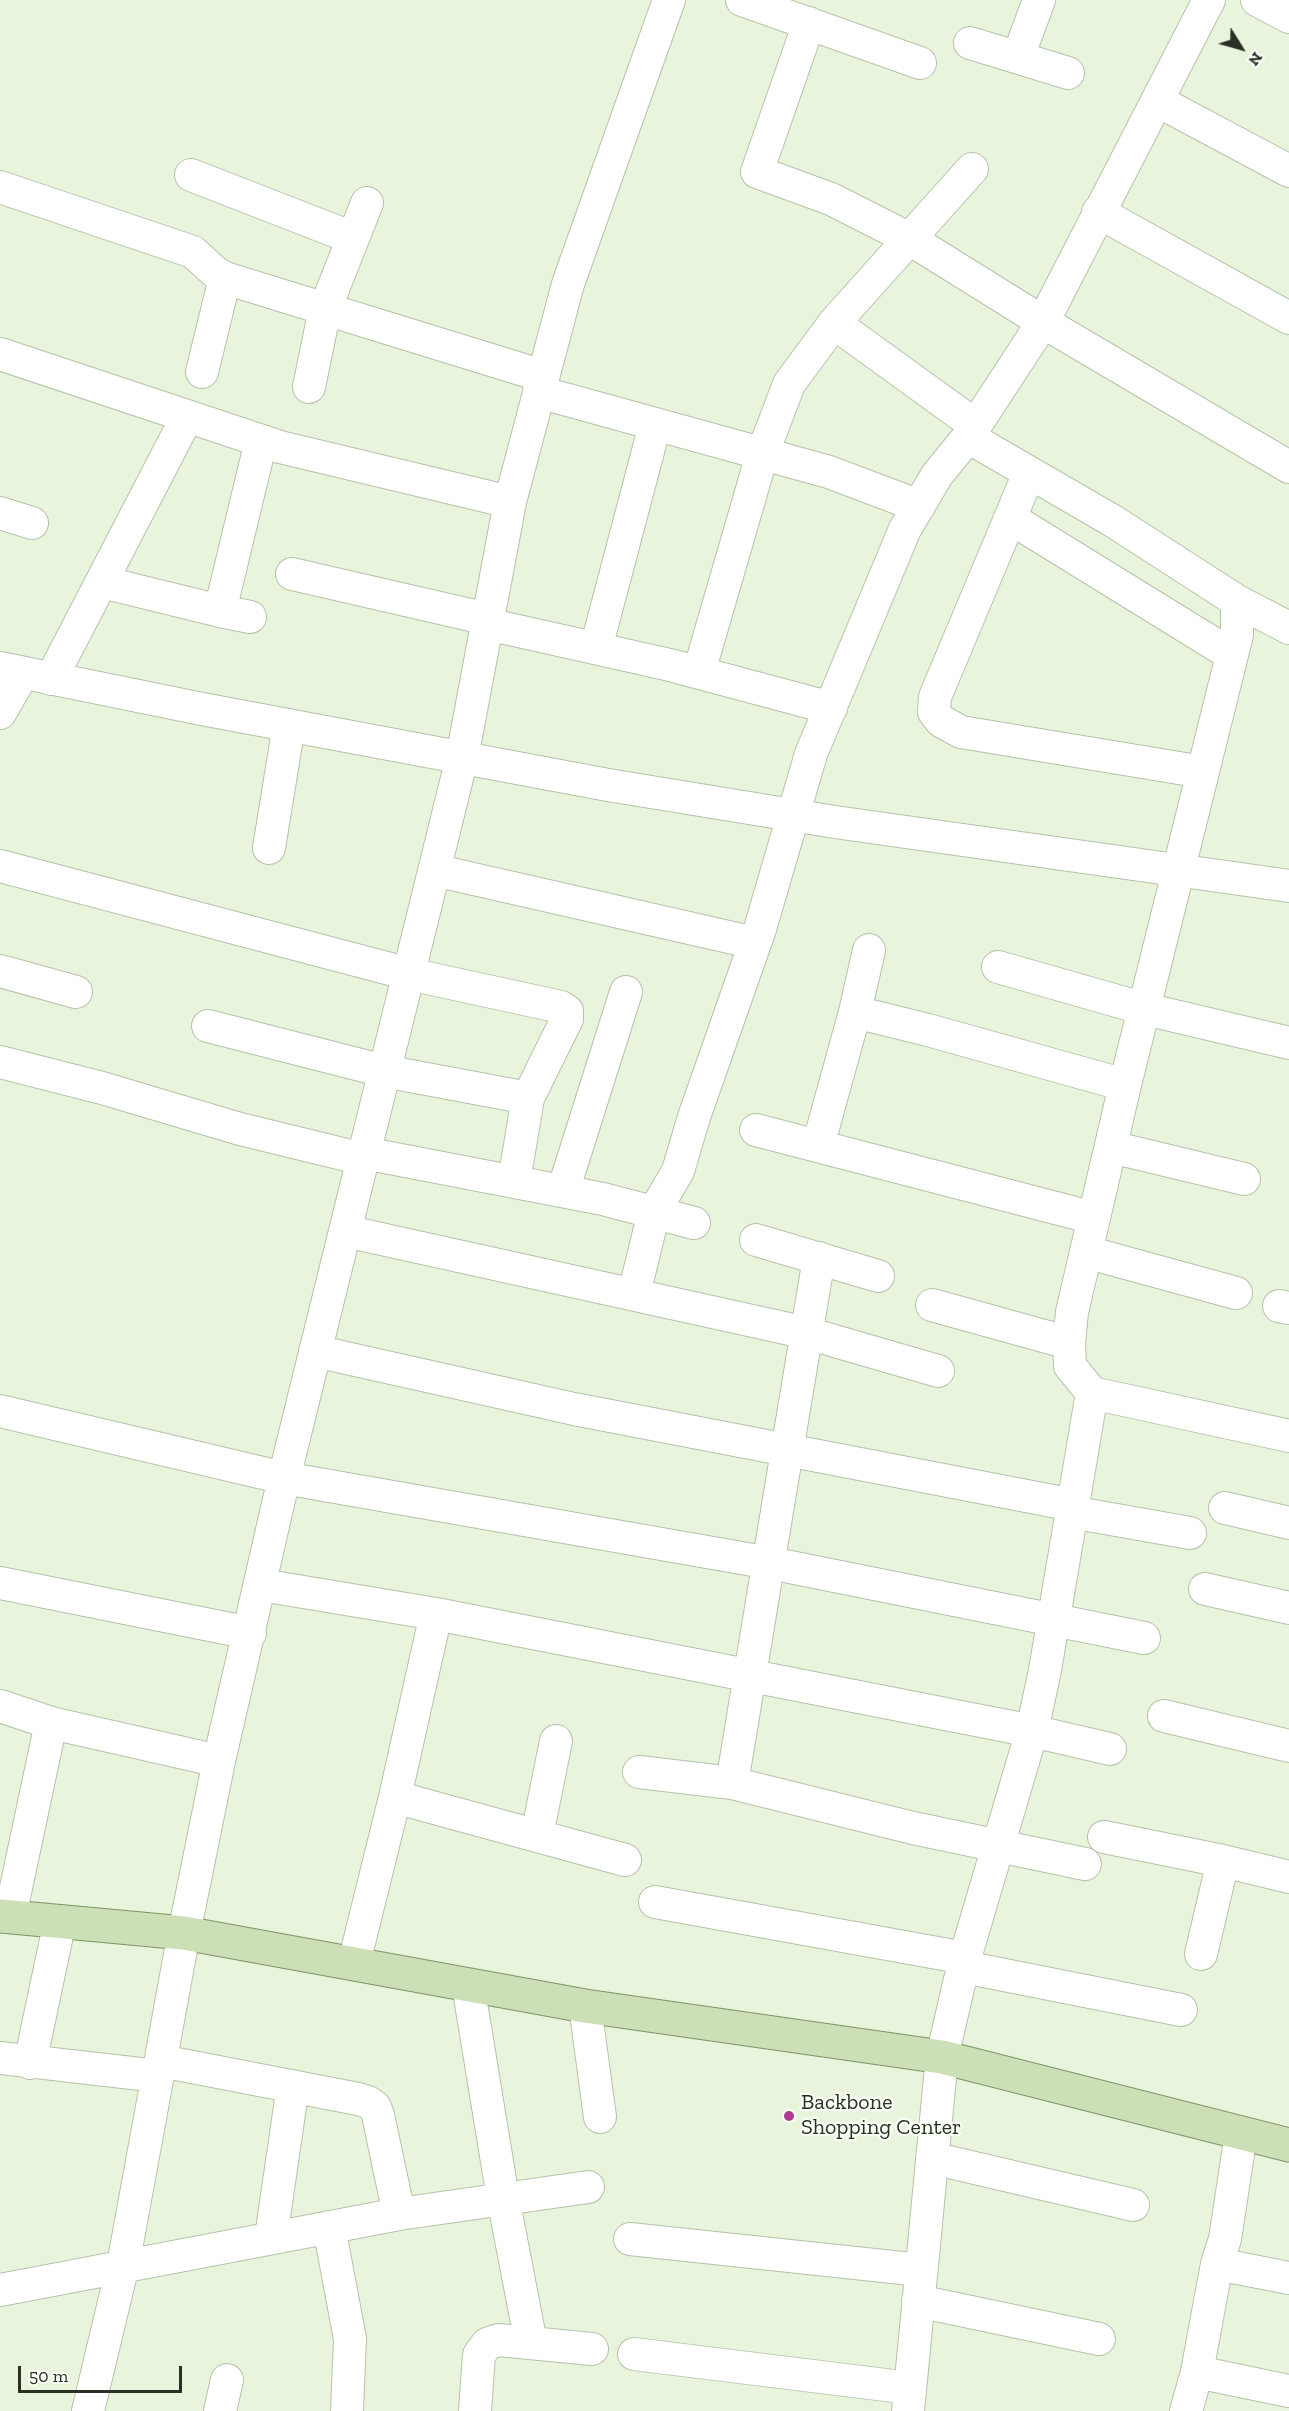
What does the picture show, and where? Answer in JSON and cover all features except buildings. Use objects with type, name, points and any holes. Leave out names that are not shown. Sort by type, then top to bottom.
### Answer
[{"type":"main road","points":[[5,1916],[184,1933],[585,2006],[942,2057],[1289,2145]]},
{"type":"street","points":[[87,2411],[123,2265],[184,1933],[219,1761],[284,1478],[462,758],[510,502],[568,284],[669,0]]},
{"type":"street","points":[[742,0],[920,63]]},
{"type":"street","points":[[1018,57],[1039,0]]},
{"type":"street","points":[[634,1294],[654,1212],[678,1171],[694,1117],[755,943],[811,754],[905,529],[938,475],[972,431],[1043,322],[1209,0]]},
{"type":"street","points":[[1257,0],[1289,17]]},
{"type":"street","points":[[809,23],[757,172],[831,199],[908,238],[1043,322],[1289,467]]},
{"type":"street","points":[[970,43],[1068,73]]},
{"type":"street","points":[[1158,101],[1289,171]]},
{"type":"street","points":[[699,672],[762,454],[789,384],[834,323],[972,169]]},
{"type":"street","points":[[191,175],[353,238]]},
{"type":"street","points":[[0,188],[193,252],[214,272],[225,278],[326,309],[655,425],[829,472],[919,506]]},
{"type":"street","points":[[309,387],[326,309],[366,203]]},
{"type":"street","points":[[1098,212],[1289,318]]},
{"type":"street","points":[[202,372],[225,278]]},
{"type":"street","points":[[834,323],[1029,473],[1113,521],[1237,601],[1289,628]]},
{"type":"street","points":[[0,354],[261,441],[510,502]]},
{"type":"street","points":[[0,713],[25,673],[102,582],[187,417]]},
{"type":"street","points":[[596,648],[655,425]]},
{"type":"street","points":[[220,612],[261,441]]},
{"type":"street","points":[[1029,473],[935,697],[934,712],[941,721],[961,732],[1203,772]]},
{"type":"street","points":[[0,513],[32,523]]},
{"type":"street","points":[[1010,518],[1232,656]]},
{"type":"street","points":[[292,574],[699,672],[831,708]]},
{"type":"street","points":[[102,582],[220,612],[250,617]]},
{"type":"street","points":[[1237,601],[1237,635],[1151,977],[1072,1312],[1069,1343],[1070,1366],[1092,1393],[1289,1436]]},
{"type":"street","points":[[25,673],[462,758],[792,815],[1289,886]]},
{"type":"street","points":[[269,848],[290,725]]},
{"type":"street","points":[[0,866],[408,974],[561,1006],[567,1011],[567,1019],[528,1098],[514,1181]]},
{"type":"street","points":[[434,870],[755,943]]},
{"type":"street","points":[[818,1146],[855,1012],[869,950]]},
{"type":"street","points":[[998,967],[1145,1010],[1289,1043]]},
{"type":"street","points":[[0,971],[76,992]]},
{"type":"street","points":[[563,1191],[626,992]]},
{"type":"street","points":[[855,1012],[1125,1085]]},
{"type":"street","points":[[208,1026],[384,1071],[528,1098]]},
{"type":"street","points":[[0,1062],[102,1088],[240,1129],[363,1156],[563,1191],[694,1223]]},
{"type":"street","points":[[756,1130],[1094,1218]]},
{"type":"street","points":[[1111,1147],[1244,1179]]},
{"type":"street","points":[[345,1231],[807,1333],[938,1371]]},
{"type":"street","points":[[756,1240],[878,1276]]},
{"type":"street","points":[[1086,1252],[1236,1293]]},
{"type":"street","points":[[732,1783],[748,1675],[770,1563],[819,1258]]},
{"type":"street","points":[[932,1305],[1069,1343]]},
{"type":"street","points":[[315,1351],[574,1409],[788,1450],[1190,1533]]},
{"type":"street","points":[[634,2354],[909,2400],[942,2057],[964,1962],[1032,1731],[1092,1393]]},
{"type":"street","points":[[0,1411],[284,1478],[770,1563],[1053,1622],[1144,1638]]},
{"type":"street","points":[[1225,1508],[1289,1523]]},
{"type":"street","points":[[0,1583],[250,1633]]},
{"type":"street","points":[[261,1585],[436,1614],[1032,1731],[1110,1749]]},
{"type":"street","points":[[1205,1589],[1289,1608]]},
{"type":"street","points":[[354,1963],[396,1797],[436,1614]]},
{"type":"street","points":[[0,1706],[51,1723],[219,1761]]},
{"type":"street","points":[[1164,1716],[1289,1746]]},
{"type":"street","points":[[5,1916],[51,1723]]},
{"type":"street","points":[[537,1835],[556,1741]]},
{"type":"street","points":[[639,1772],[732,1783],[913,1828],[1085,1864]]},
{"type":"street","points":[[396,1797],[625,1860]]},
{"type":"street","points":[[1104,1837],[1289,1877]]},
{"type":"street","points":[[1201,1954],[1223,1861]]},
{"type":"street","points":[[655,1902],[964,1962],[1181,2010]]},
{"type":"street","points":[[30,2063],[60,1921]]},
{"type":"street","points":[[468,1985],[503,2198],[531,2343]]},
{"type":"street","points":[[585,2006],[600,2117]]},
{"type":"street","points":[[0,2058],[30,2063],[160,2068],[293,2086],[358,2098],[375,2107],[378,2115],[399,2214]]},
{"type":"street","points":[[271,2237],[293,2086]]},
{"type":"street","points":[[1186,2411],[1197,2372],[1217,2264],[1225,2239],[1241,2134]]},
{"type":"street","points":[[932,2158],[1133,2205]]},
{"type":"street","points":[[0,2290],[329,2226],[588,2187]]},
{"type":"street","points":[[329,2226],[350,2339],[347,2411]]},
{"type":"street","points":[[630,2239],[921,2270]]},
{"type":"street","points":[[1217,2264],[1289,2278]]},
{"type":"street","points":[[918,2301],[1099,2339]]},
{"type":"street","points":[[475,2411],[479,2355],[487,2344],[499,2340],[592,2349]]},
{"type":"street","points":[[1197,2372],[1289,2391]]},
{"type":"street","points":[[220,2411],[227,2380]]},
{"type":"place","name":"Backbone Shopping Center","points":[[789,2116]]}]
